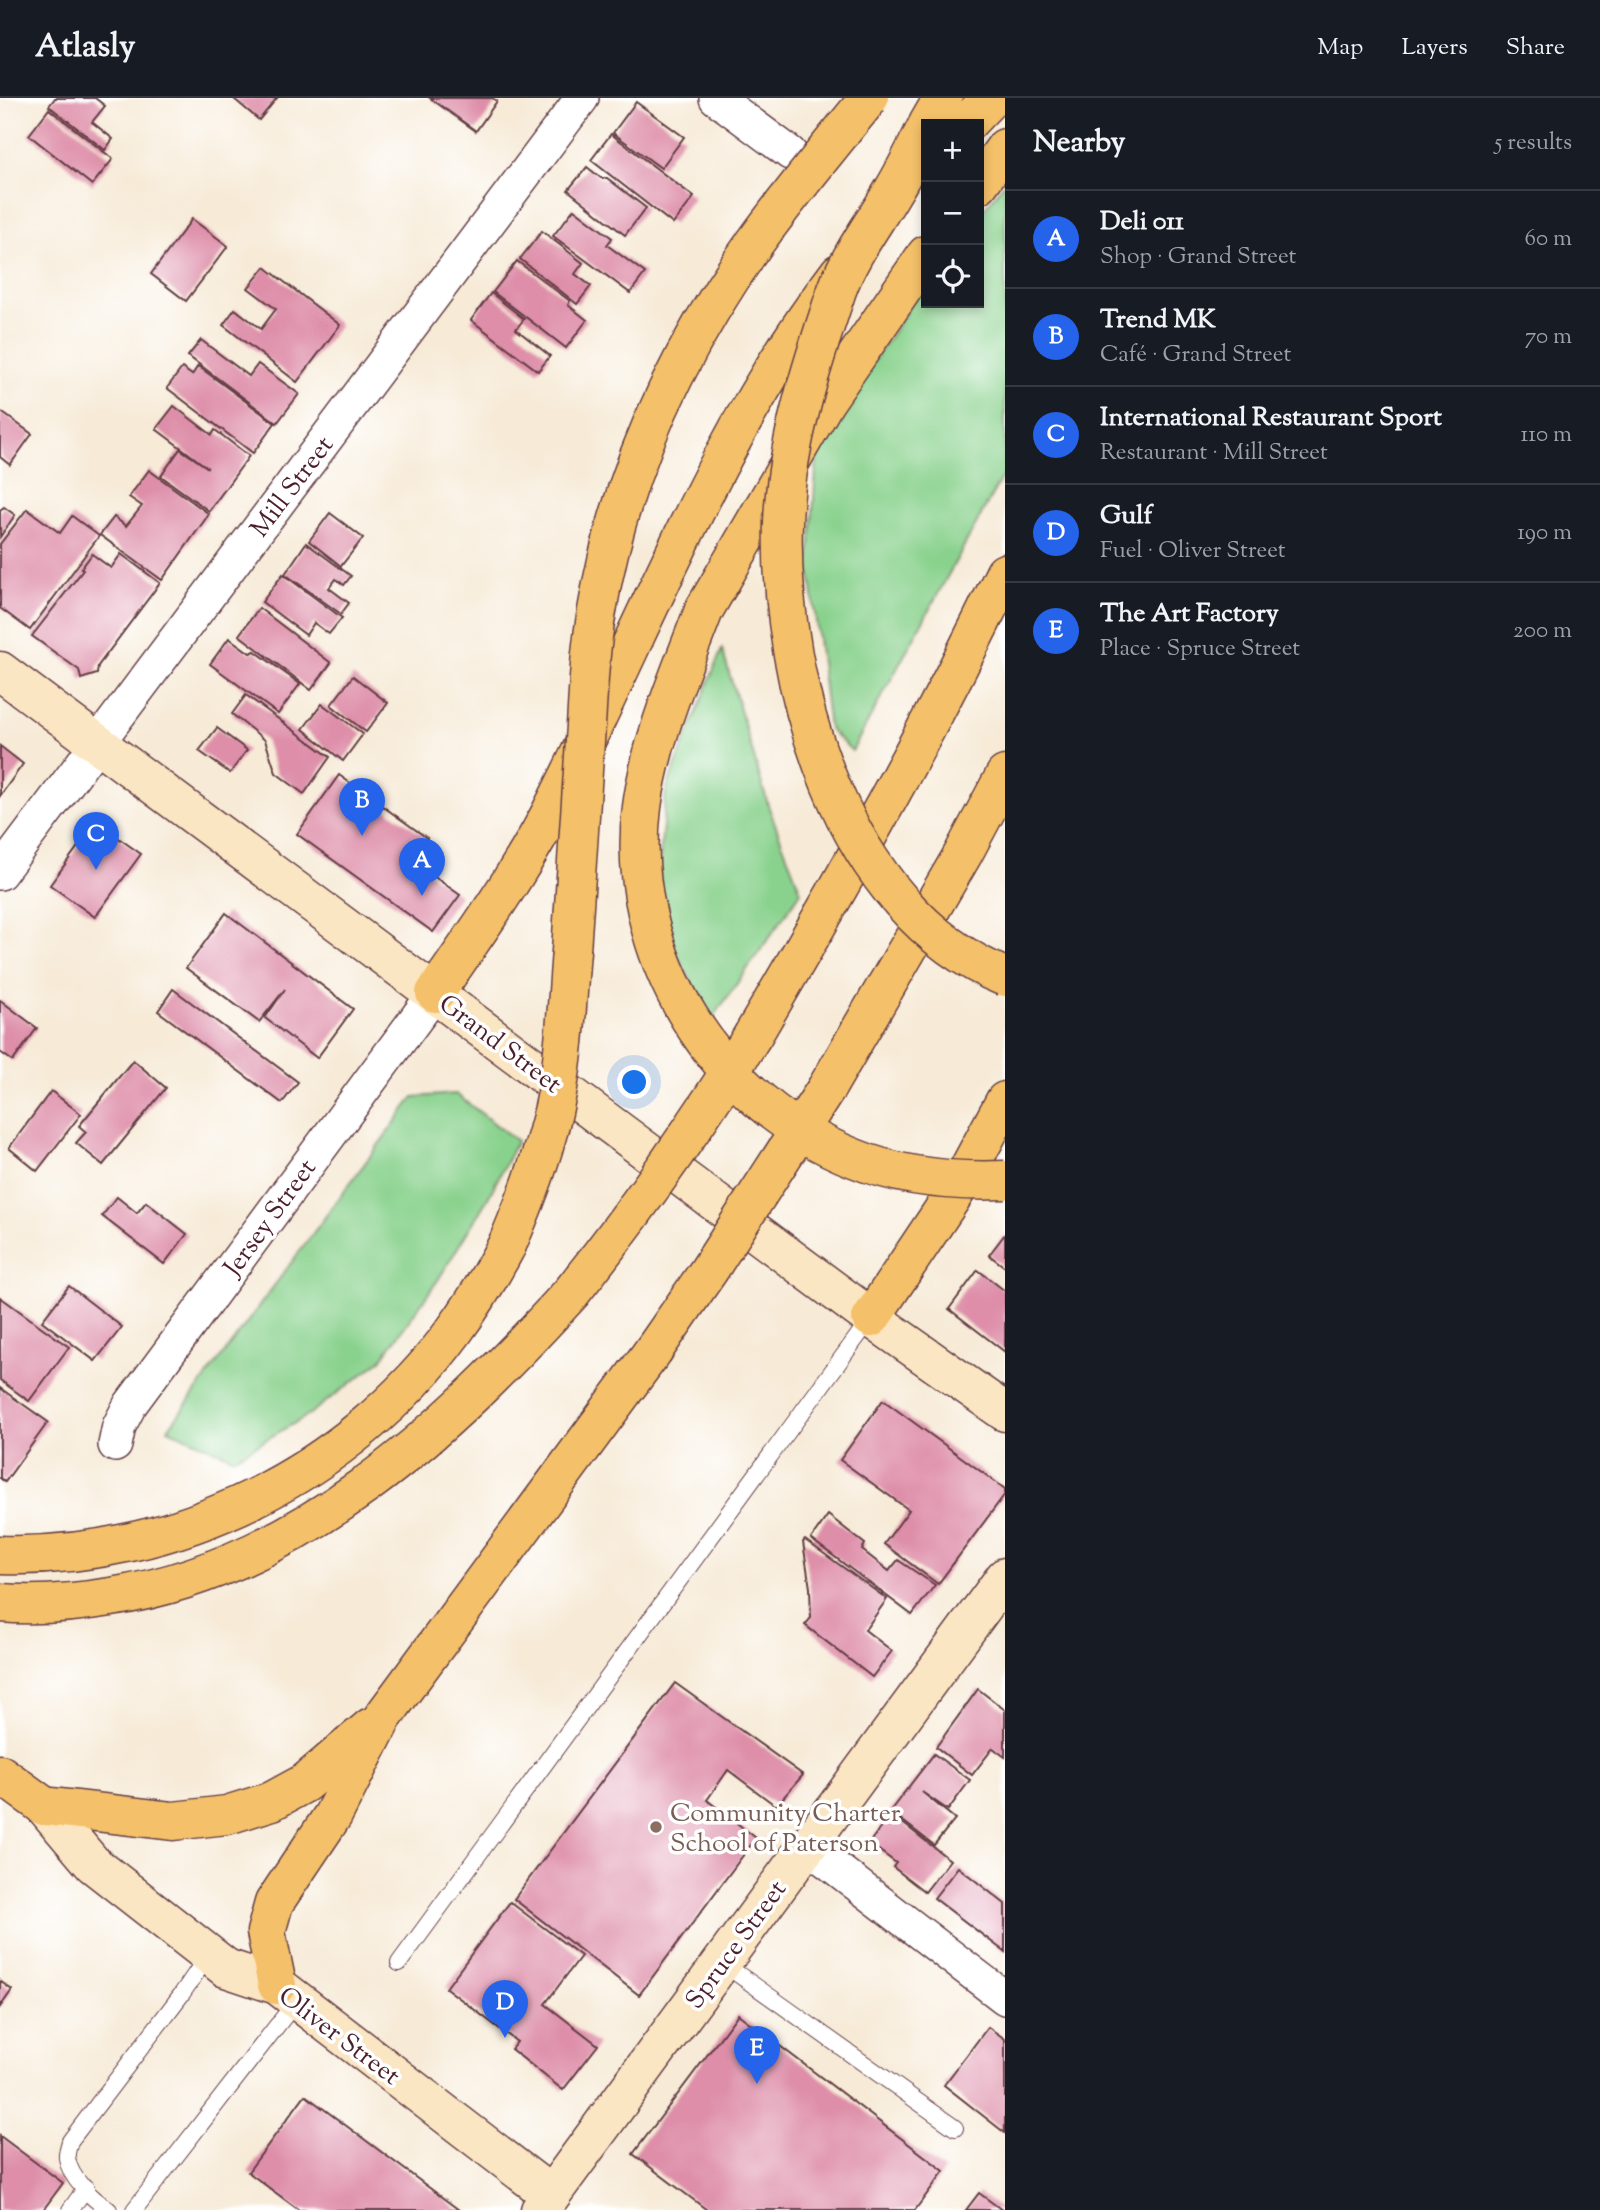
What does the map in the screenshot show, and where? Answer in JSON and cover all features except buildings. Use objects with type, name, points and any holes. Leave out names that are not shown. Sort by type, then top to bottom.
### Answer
[{"type":"main road","points":[[0,1555],[69,1553],[120,1545],[169,1532],[240,1505],[307,1469],[348,1440],[386,1408],[422,1371],[454,1332],[475,1300],[507,1245],[536,1171],[557,1092],[567,1010],[589,671],[596,612],[624,498],[643,442],[663,397],[710,311],[753,246],[869,98]]},
{"type":"main road","points":[[931,119],[943,98]]},
{"type":"main road","points":[[971,119],[991,98]]},
{"type":"main road","points":[[921,137],[838,287],[807,387],[788,470],[783,521],[784,572],[791,646],[806,709],[824,767],[846,818],[869,858],[906,907],[933,933],[962,954],[1005,977]]},
{"type":"main road","points":[[980,182],[1005,148]]},
{"type":"main road","points":[[435,993],[503,895],[534,844],[699,503],[778,358],[857,248],[921,171]]},
{"type":"main road","points":[[921,262],[825,402],[704,610],[653,749],[642,808],[640,848],[643,887],[650,927],[679,1002],[708,1046],[752,1096],[818,1141],[854,1158],[892,1171],[945,1180],[1005,1180]]},
{"type":"main road","points":[[0,1603],[20,1605],[81,1602],[134,1593],[201,1575],[246,1558],[342,1502],[399,1461],[463,1406],[525,1343],[571,1293],[660,1177],[753,1035],[947,690],[1005,573]]},
{"type":"main road","name":"Grand Street","points":[[0,671],[871,1318],[1005,1412]]},
{"type":"main road","points":[[287,1993],[266,1932],[274,1903],[333,1815],[383,1717],[653,1351],[716,1259],[826,1089],[963,854],[1005,775]]},
{"type":"main road","points":[[871,1318],[960,1185],[1005,1101]]},
{"type":"main road","name":"Spruce Street","points":[[545,2203],[1005,1577]]},
{"type":"main road","points":[[44,1806],[173,1821],[227,1815],[272,1801],[305,1783],[383,1717]]},
{"type":"main road","name":"Oliver Street","points":[[0,1774],[44,1806],[93,1864],[226,1968],[287,1993],[545,2203]]},
{"type":"street","name":"Mill Street","points":[[0,873],[582,98]]},
{"type":"street","points":[[716,98],[790,153]]},
{"type":"street","name":"Jersey Street","points":[[115,1445],[119,1426],[130,1405],[435,993]]},
{"type":"street","points":[[807,1846],[1005,1998]]},
{"type":"lane","points":[[399,1963],[871,1318]]},
{"type":"lane","points":[[109,2210],[93,2199],[74,2173],[67,2157],[70,2141],[209,1954]]},
{"type":"lane","points":[[721,1962],[955,2128]]},
{"type":"lane","points":[[134,2210],[287,1993]]},
{"type":"lane","points":[[70,2210],[86,2189]]},
{"type":"green space","points":[[1005,182],[1005,471],[852,751],[829,729],[809,564],[818,445],[921,290],[921,308],[984,308],[984,209]]},
{"type":"green space","points":[[722,649],[769,808],[801,892],[712,1019],[671,944],[658,882],[666,790]]},
{"type":"green space","points":[[456,1094],[517,1141],[488,1198],[438,1280],[380,1361],[307,1416],[234,1458],[168,1429],[414,1097]]},
{"type":"place","name":"Trend MK","points":[[362,836]]},
{"type":"place","name":"International Restaurant Sport","points":[[96,870]]},
{"type":"place","name":"Deli 011","points":[[422,896]]},
{"type":"place","name":"Community Charter School of Paterson","points":[[656,1827]]},
{"type":"place","name":"Gulf","points":[[505,2038]]},
{"type":"place","name":"The Art Factory","points":[[757,2084]]}]
